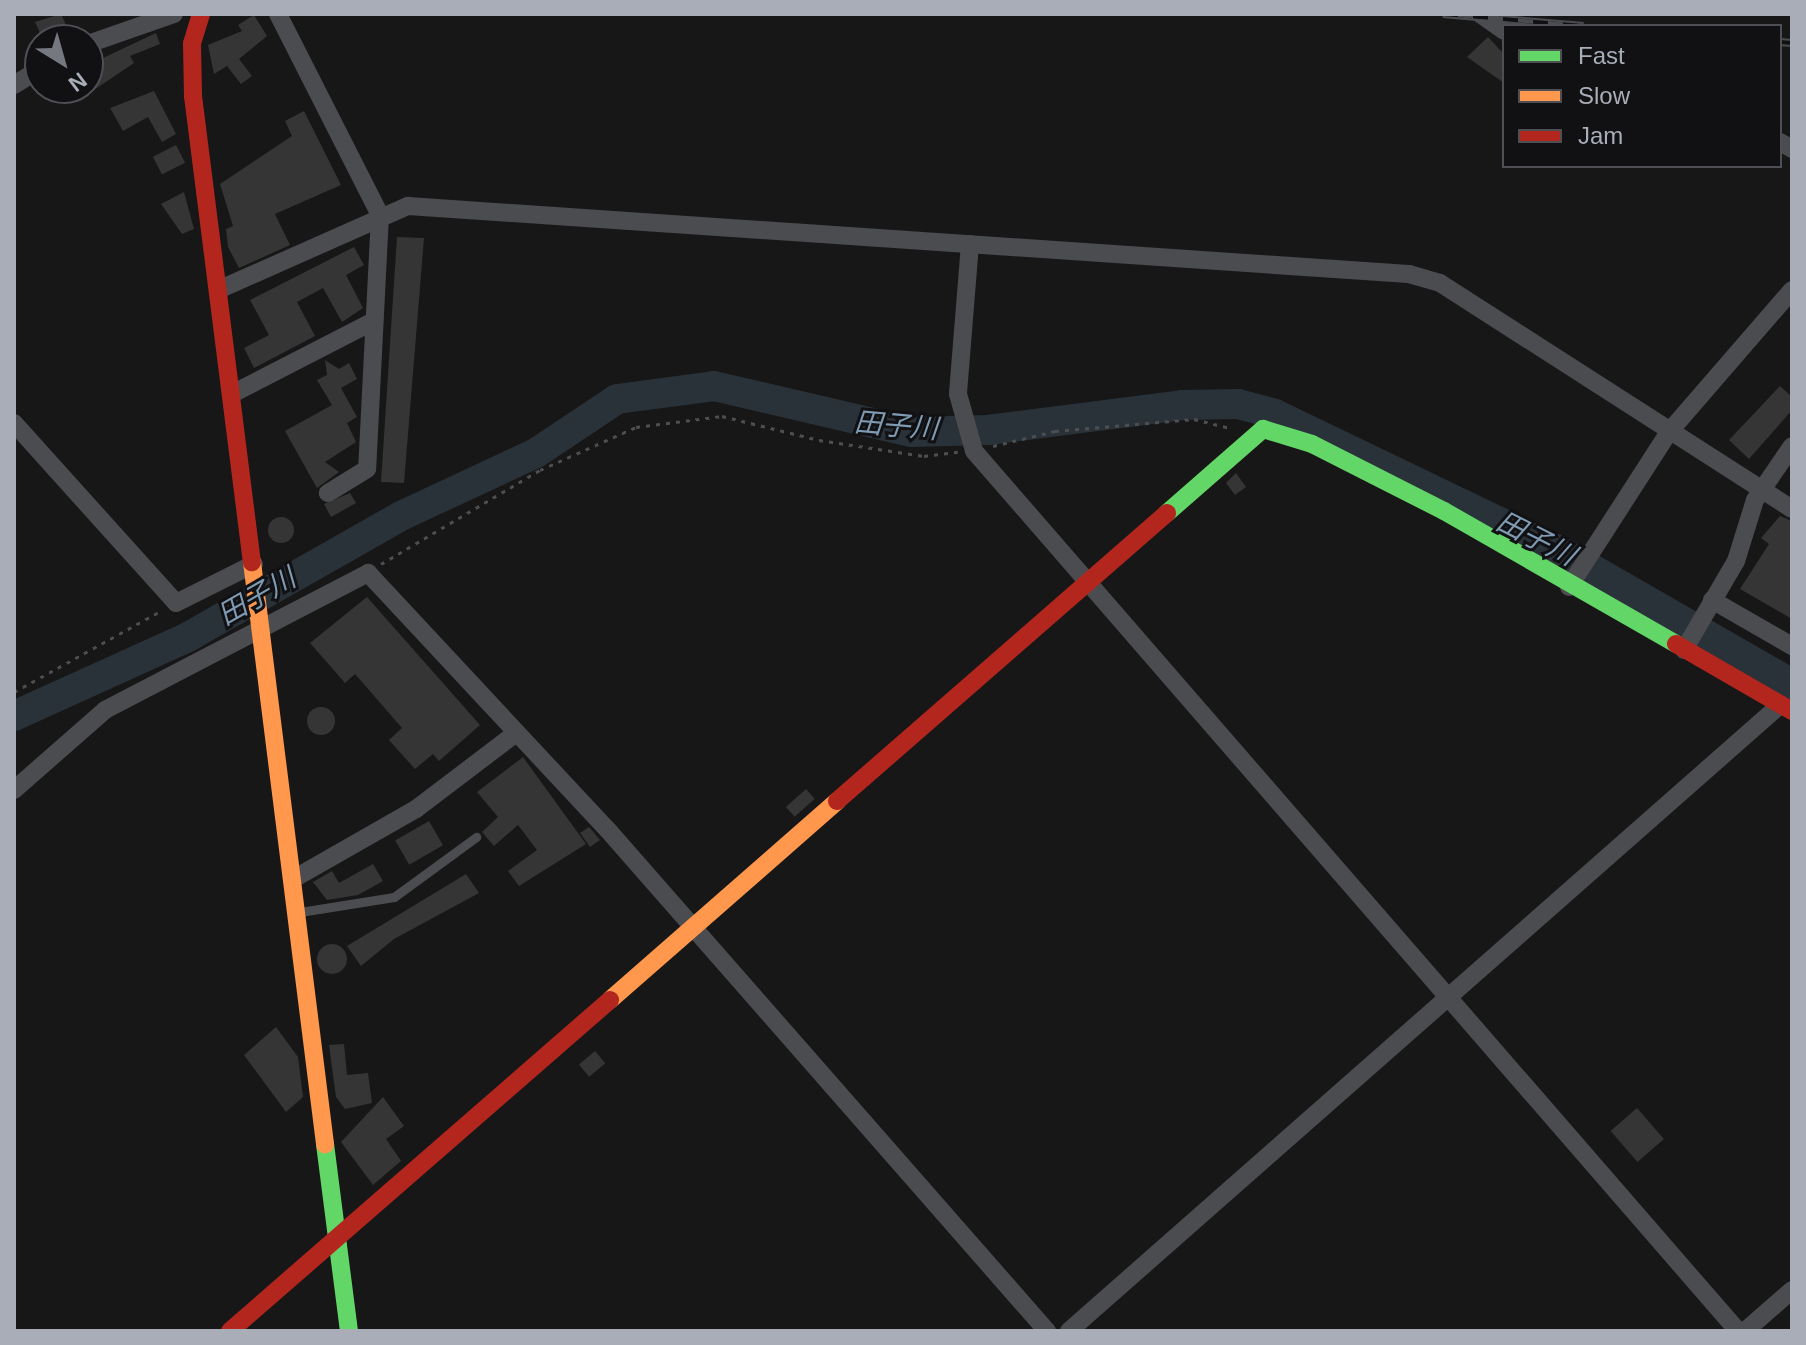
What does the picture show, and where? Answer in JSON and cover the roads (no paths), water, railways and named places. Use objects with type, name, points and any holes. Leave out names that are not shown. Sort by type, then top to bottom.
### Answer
[{"type":"street","points":[[104,38],[174,14]]},
{"type":"street","points":[[278,14],[380,215],[367,469],[328,493]]},
{"type":"street","points":[[1480,14],[1502,30]]},
{"type":"street","points":[[199,15],[190,74],[300,912],[349,1331]]},
{"type":"street","points":[[218,290],[380,215],[408,206],[1409,274],[1440,283],[1792,509]]},
{"type":"street","points":[[970,244],[959,408],[973,448],[1083,581],[1738,1331]]},
{"type":"street","points":[[1571,582],[1669,432],[1792,290]]},
{"type":"street","points":[[232,394],[374,321]]},
{"type":"street","points":[[14,423],[176,603],[255,570]]},
{"type":"street","points":[[230,1331],[1251,434],[1263,429],[1312,444],[1571,582],[1686,645],[1786,708],[1448,996],[1069,1331]]},
{"type":"street","points":[[1686,645],[1736,561],[1761,490],[1792,446]]},
{"type":"street","points":[[14,790],[105,710],[262,619],[368,573],[692,926],[1047,1331]]},
{"type":"street","points":[[1707,606],[1792,646]]},
{"type":"street","points":[[295,878],[416,809],[516,733]]},
{"type":"street","points":[[1745,1331],[1792,1290]]},
{"type":"lane","points":[[300,912],[394,897],[476,837]]},
{"type":"waterway","name":"田子川","points":[[14,716],[188,637],[403,515],[536,453],[617,399],[714,386],[911,432],[988,430],[1182,405],[1238,404],[1275,414],[1566,554],[1792,684]]},
{"type":"railway","points":[[1443,14],[1560,24]]},
{"type":"railway","points":[[1782,42],[1792,43]]}]
